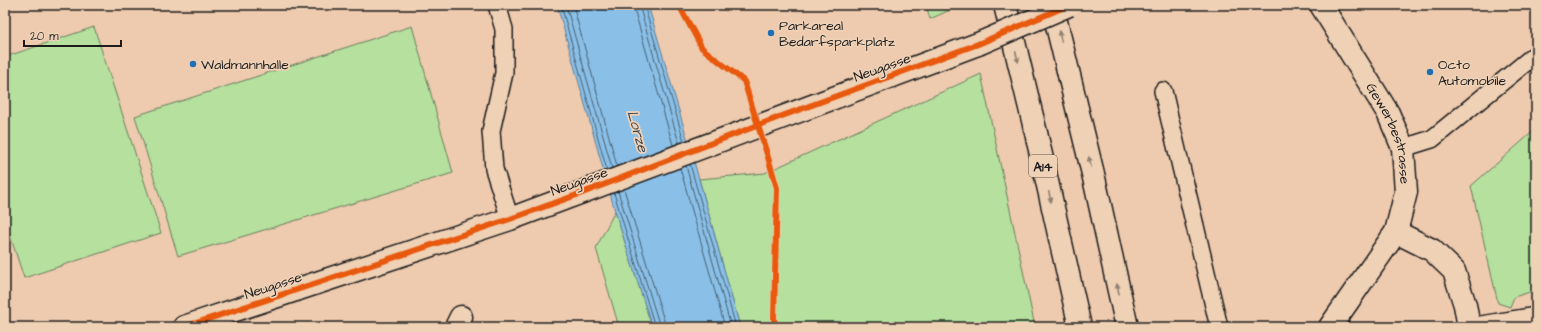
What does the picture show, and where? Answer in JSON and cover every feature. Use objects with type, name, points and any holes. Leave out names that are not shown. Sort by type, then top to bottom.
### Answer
[{"type":"main road","name":"A14","points":[[1005,5],[1080,327]]},
{"type":"main road","points":[[1052,5],[1094,178],[1127,327]]},
{"type":"main road","name":"Neugasse","points":[[184,327],[510,219],[585,192],[978,44],[1069,5]]},
{"type":"main road","name":"Gewerbestrasse","points":[[1321,5],[1388,113],[1403,148],[1406,192],[1396,232],[1330,327]]},
{"type":"main road","points":[[1396,232],[1432,250],[1454,271],[1465,305],[1468,327]]},
{"type":"lane","points":[[497,5],[504,29],[504,72],[491,131],[494,169],[510,219]]},
{"type":"lane","points":[[1403,148],[1432,139],[1536,54]]},
{"type":"lane","points":[[1163,91],[1219,327]]},
{"type":"lane","points":[[1468,327],[1536,316]]},
{"type":"green space","points":[[926,5],[961,5],[930,19]]},
{"type":"green space","points":[[412,26],[453,173],[178,256],[135,116]]},
{"type":"green space","points":[[94,27],[161,233],[24,278],[5,220],[5,57]]},
{"type":"green space","points":[[981,74],[1035,327],[740,327],[699,179],[765,173]]},
{"type":"green space","points":[[1536,129],[1536,290],[1514,297],[1510,307],[1498,303],[1471,186]]},
{"type":"green space","points":[[615,211],[652,327],[619,327],[596,248]]},
{"type":"water","name":"Lorze","points":[[557,5],[648,5],[699,179],[740,327],[652,327],[615,211]]},
{"type":"cycle path","points":[[679,5],[702,48],[744,81],[767,154],[777,188],[774,319],[776,327]]},
{"type":"cycle path","points":[[184,327],[510,219],[585,192],[782,116],[978,44],[1069,5]]},
{"type":"place","name":"Parkareal Bedarfsparkplatz","points":[[771,33]]},
{"type":"place","name":"Waldmannhalle","points":[[193,64]]},
{"type":"place","name":"Octo Automobile","points":[[1430,72]]}]
